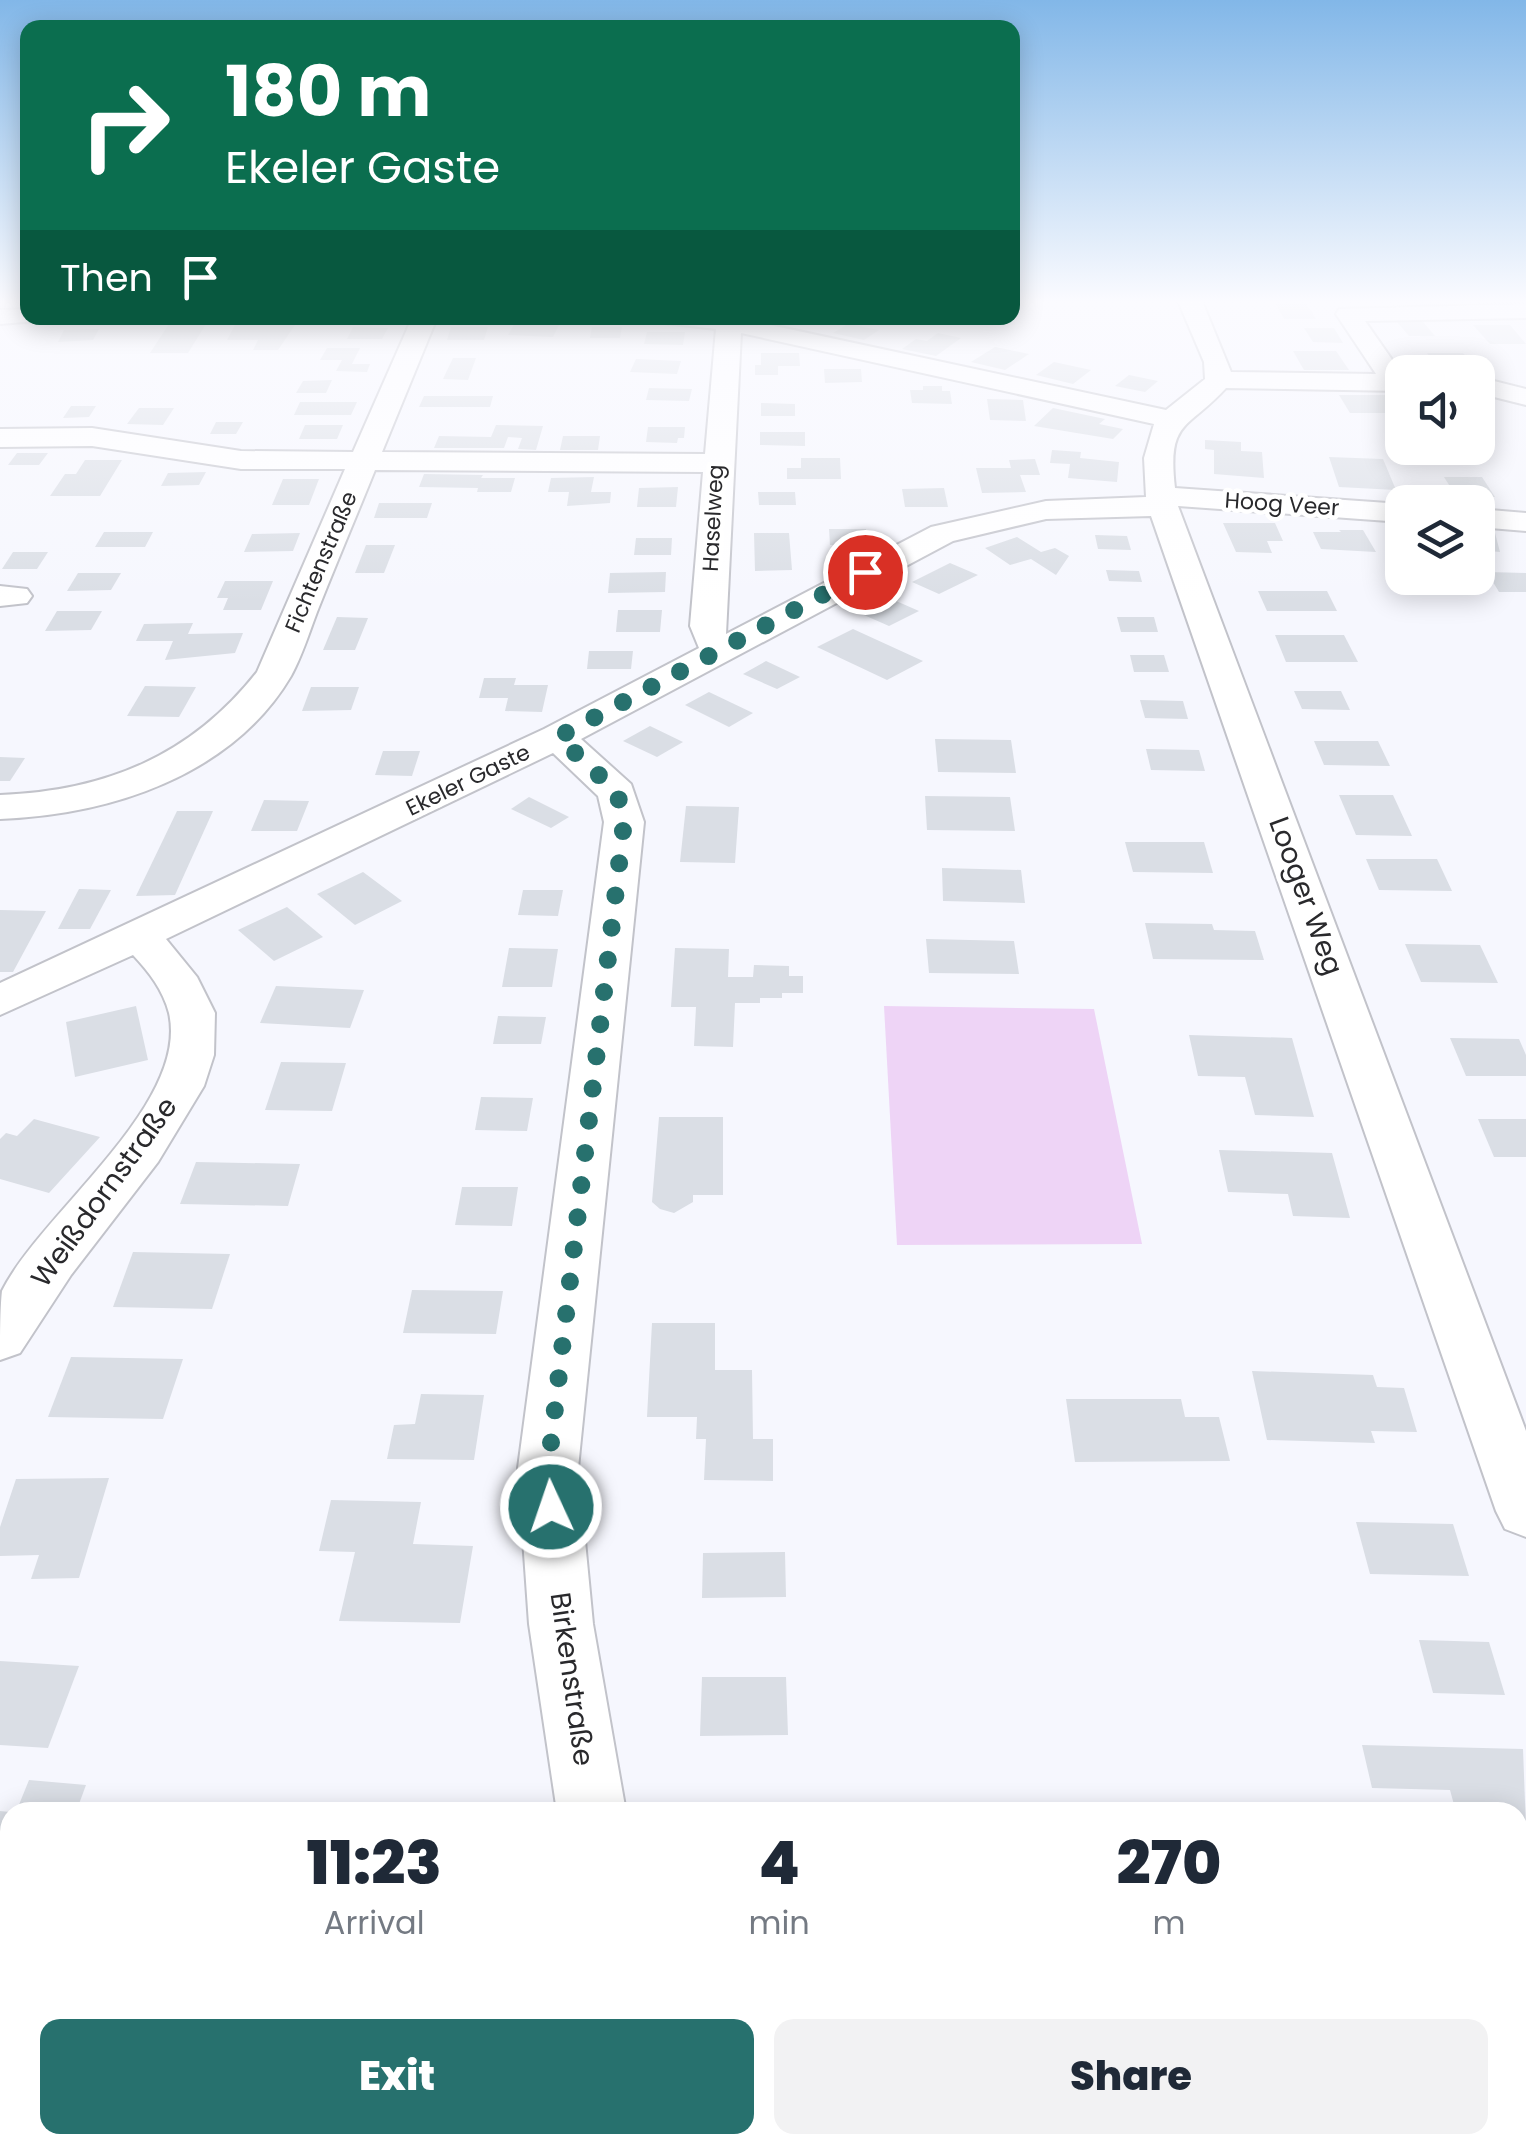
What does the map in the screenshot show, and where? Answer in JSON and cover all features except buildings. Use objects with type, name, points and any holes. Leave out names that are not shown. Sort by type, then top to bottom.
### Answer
[{"type":"street","name":"Fichtenstraße","points":[[0,807],[59,804],[129,784],[201,746],[261,693],[274,674],[389,401]]},
{"type":"street","name":"Haselweg","points":[[719,650],[710,640],[707,626],[721,401]]},
{"type":"street","points":[[1089,401],[1170,419],[1196,401]]},
{"type":"street","name":"Looger Weg","points":[[1170,419],[1163,432],[1158,468],[1162,501],[1509,1414],[1526,1511]]},
{"type":"street","points":[[0,438],[92,437],[241,460],[716,463]]},
{"type":"street","name":"Hoog Veer","points":[[1162,501],[1385,512]]},
{"type":"street","name":"Ekeler Gaste","points":[[0,1001],[558,737],[942,534],[1046,510],[1162,501]]},
{"type":"street","points":[[1495,519],[1526,522]]},
{"type":"street","name":"Birkenstraße","points":[[558,737],[617,792],[624,822],[548,1468],[561,1624],[589,1802]]},
{"type":"street","name":"Weißdornstraße","points":[[0,1338],[52,1261],[156,1126],[185,1077],[194,1028],[182,990],[165,961],[139,937]]},
{"type":"shaded area","points":[[884,1006],[1094,1009],[1142,1244],[897,1245]]},
{"type":"route","points":[[551,1507],[548,1468],[624,822],[617,792],[558,737],[865,572]]}]
